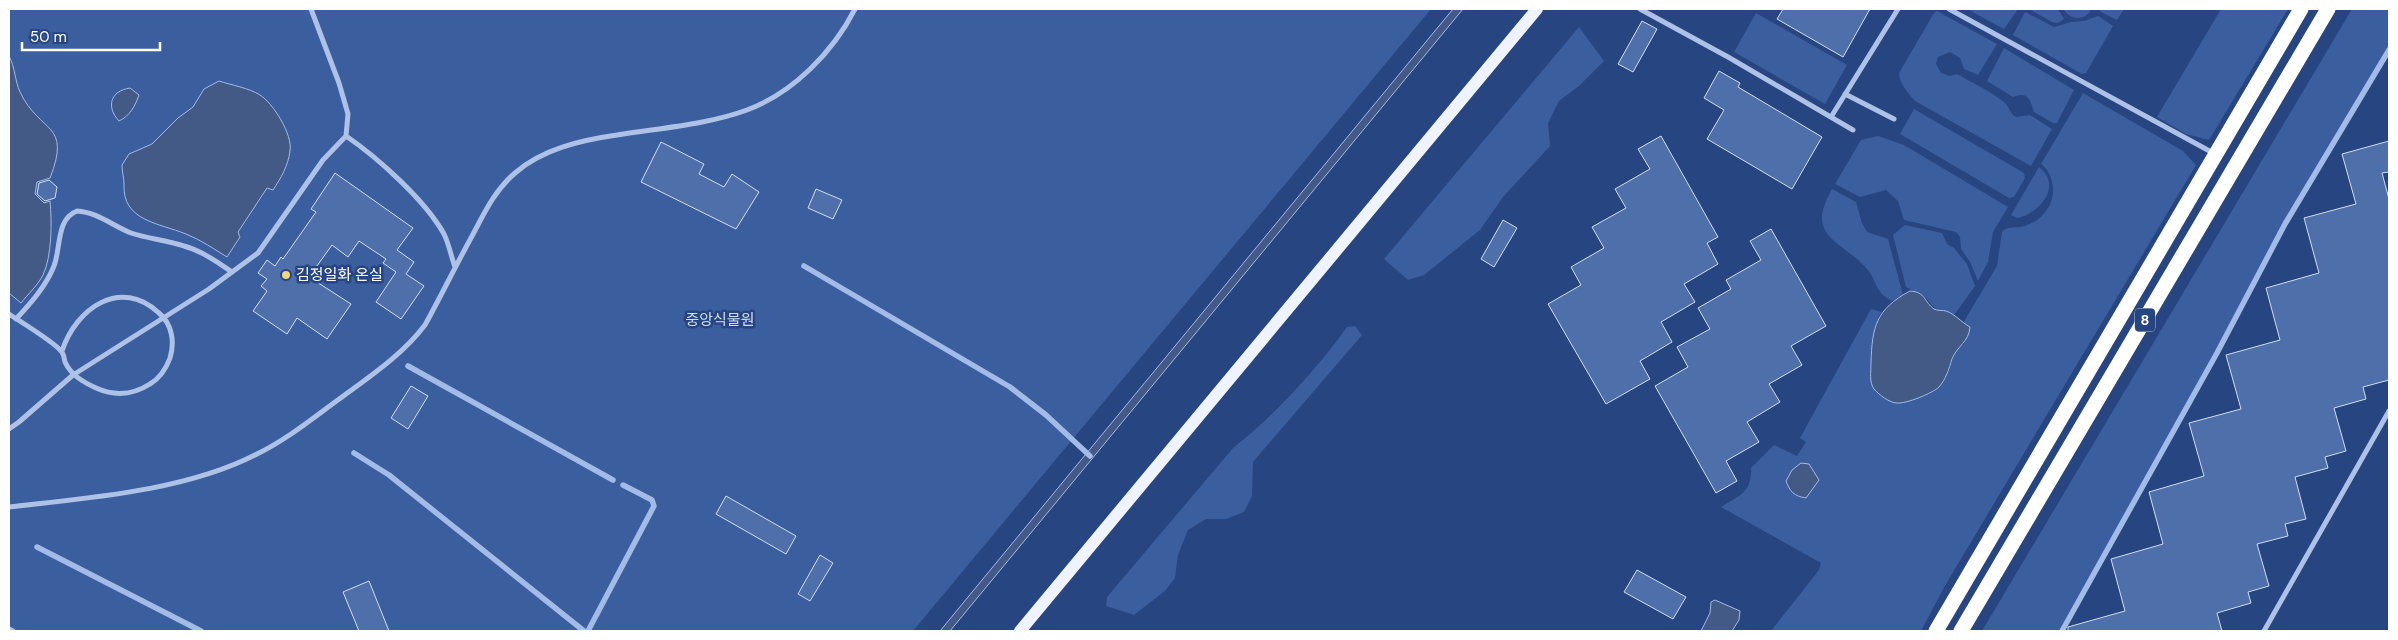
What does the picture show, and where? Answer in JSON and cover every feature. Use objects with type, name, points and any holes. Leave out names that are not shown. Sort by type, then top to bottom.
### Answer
[{"type":"highway","name":"8","points":[[1936,631],[2301,9]]},
{"type":"highway","name":"8","points":[[1961,631],[2328,9]]},
{"type":"main road","points":[[1020,631],[1537,9]]},
{"type":"street","points":[[9,429],[73,375],[164,317],[258,253],[323,160],[346,136],[348,114],[339,83],[311,9]]},
{"type":"street","points":[[9,507],[134,491],[196,477],[231,466],[257,455],[318,415],[414,340],[425,325],[492,198],[516,172],[533,160],[566,146],[597,138],[734,114],[760,104],[796,81],[814,65],[856,9]]},
{"type":"street","points":[[1640,9],[1728,57],[1852,130]]},
{"type":"street","points":[[1831,117],[1898,9]]},
{"type":"street","points":[[1949,9],[2215,154]]},
{"type":"street","points":[[1845,94],[1894,119]]},
{"type":"street","points":[[346,136],[361,146],[415,197],[444,234],[455,267]]},
{"type":"street","points":[[16,319],[46,282],[55,265],[66,218],[77,211],[97,216],[150,240],[184,246],[200,252],[232,272]]},
{"type":"street","points":[[9,314],[62,351],[73,375],[96,388],[112,394],[127,393],[151,384],[167,367],[172,352],[172,339],[164,317],[150,304],[136,297],[114,297],[92,308],[82,318],[70,331],[62,351]]},
{"type":"street","points":[[2264,631],[2389,411]]},
{"type":"street","points":[[9,628],[13,631]]},
{"type":"green space","name":"중앙식물원","points":[[9,9],[1431,9],[913,631],[9,631]]},
{"type":"green space","points":[[1967,9],[2018,9],[2004,29]]},
{"type":"green space","points":[[2029,9],[2058,9],[2064,19],[2058,23],[2052,22]]},
{"type":"green space","points":[[2063,9],[2092,9],[2086,16],[2078,18],[2070,16]]},
{"type":"green space","points":[[2099,9],[2124,9],[2117,20],[2101,12]]},
{"type":"green space","points":[[2221,9],[2288,9],[2209,140],[2186,134],[2157,117]]},
{"type":"green space","points":[[2352,9],[2389,9],[2389,47],[2283,223],[2215,352],[2060,631],[1982,631]]},
{"type":"green space","points":[[1937,11],[1997,44],[1978,75],[1964,69],[1960,58],[1950,52],[1938,57],[1936,64],[1941,73],[1950,76],[1957,74],[1999,98],[2016,117],[2030,115],[2052,129],[2031,166],[1915,101],[1904,88],[1899,73],[1934,13]]},
{"type":"green space","points":[[2025,12],[2054,27],[2098,16],[2113,26],[2086,73],[2082,74],[2013,35]]},
{"type":"green space","points":[[1756,13],[1847,65],[1825,104],[1734,52]]},
{"type":"green space","points":[[1579,27],[1604,61],[1579,86],[1559,101],[1548,123],[1550,146],[1503,197],[1480,230],[1424,275],[1408,280],[1384,259]]},
{"type":"green space","points":[[2004,48],[2074,90],[2057,123],[2053,123],[2034,112],[2028,97],[2018,95],[2013,97],[1987,81]]},
{"type":"green space","points":[[2083,93],[2183,151],[2196,165],[1946,584],[1921,631],[1771,631],[1819,570],[1821,563],[1721,507],[1739,496],[1747,488],[1751,476],[1751,468],[1774,445],[1797,456],[1806,442],[1800,438],[1871,309],[1882,312],[1878,317],[1948,373],[1956,350],[1964,344],[1970,327],[1963,323],[1997,266],[2002,232],[2008,228],[2032,223],[2050,205],[2053,192],[2052,180],[2047,170],[2041,164]]},
{"type":"green space","points":[[1914,109],[2024,173],[2025,178],[2014,197],[2009,198],[1900,134]]},
{"type":"green space","points":[[1878,136],[1904,145],[2008,207],[1993,232],[1988,262],[1978,281],[1970,262],[1961,249],[1960,237],[1956,232],[1904,220],[1898,201],[1886,190],[1860,197],[1835,184],[1861,140]]},
{"type":"green space","points":[[2039,167],[2046,174],[2049,182],[2046,198],[2034,211],[2026,215],[2017,218],[2011,215]]},
{"type":"green space","points":[[1832,189],[1856,202],[1862,223],[1867,232],[1888,239],[1903,295],[1892,301],[1886,298],[1867,269],[1829,236],[1824,228],[1822,218],[1824,205]]},
{"type":"green space","points":[[1905,225],[1942,233],[1947,244],[1954,248],[1967,264],[1975,286],[1954,315],[1935,309],[1926,298],[1906,287],[1893,235]]},
{"type":"green space","points":[[1355,326],[1362,335],[1253,462],[1252,496],[1244,512],[1226,519],[1206,519],[1188,530],[1178,555],[1175,578],[1165,591],[1134,615],[1106,606],[1107,597],[1233,448],[1264,422],[1294,391],[1347,327]]},
{"type":"shaded area","points":[[1453,9],[1463,9],[950,631],[940,631]]},
{"type":"shaded area","points":[[9,56],[20,92],[36,115],[51,130],[57,147],[56,160],[50,178],[37,182],[35,194],[44,203],[50,201],[50,249],[46,267],[41,279],[21,303],[9,293]]},
{"type":"shaded area","points":[[219,81],[251,90],[265,99],[281,120],[290,144],[288,162],[281,176],[273,190],[267,188],[238,232],[240,237],[227,257],[192,236],[144,219],[136,213],[129,206],[125,196],[122,168],[129,154],[152,144],[178,118],[193,107],[204,89]]},
{"type":"shaded area","points":[[130,88],[139,95],[132,110],[119,121],[112,110],[112,100],[118,92]]},
{"type":"shaded area","points":[[1910,291],[1922,295],[1934,309],[1949,312],[1970,327],[1967,337],[1954,355],[1939,387],[1913,400],[1894,403],[1879,394],[1871,383],[1873,339],[1878,320],[1883,312]]},
{"type":"shaded area","points":[[1801,463],[1809,464],[1819,480],[1806,498],[1793,493],[1786,481],[1792,470]]},
{"type":"shaded area","points":[[1715,600],[1740,611],[1739,620],[1732,631],[1701,631],[1710,613],[1711,602]]},
{"type":"building","points":[[1783,9],[1870,9],[1843,57],[1777,19]]},
{"type":"building","points":[[1642,21],[1657,29],[1633,72],[1618,64]]},
{"type":"building","points":[[1719,71],[1740,83],[1738,87],[1822,137],[1792,189],[1707,139],[1724,110],[1704,98]]},
{"type":"building","points":[[1661,136],[1718,237],[1707,243],[1718,264],[1684,284],[1695,302],[1661,322],[1672,342],[1640,361],[1650,379],[1606,404],[1548,304],[1581,285],[1571,267],[1604,248],[1592,227],[1626,208],[1615,189],[1650,169],[1638,149]]},
{"type":"building","points":[[2389,141],[2389,172],[2382,173],[2389,199],[2389,380],[2363,387],[2366,399],[2334,408],[2346,451],[2325,457],[2328,468],[2295,477],[2306,519],[2285,524],[2288,536],[2257,544],[2269,586],[2248,592],[2251,603],[2217,613],[2222,631],[2068,631],[2068,627],[2125,611],[2111,559],[2163,544],[2149,492],[2204,476],[2189,423],[2241,409],[2226,355],[2280,340],[2266,288],[2319,273],[2304,218],[2356,204],[2342,154]]},
{"type":"building","points":[[661,142],[704,164],[699,174],[724,187],[732,174],[759,192],[736,229],[641,182]]},
{"type":"building","points":[[335,173],[413,228],[397,250],[414,262],[406,274],[424,286],[401,319],[376,302],[396,272],[383,263],[386,259],[359,241],[348,257],[332,245],[309,277],[351,304],[327,339],[297,318],[287,334],[253,311],[267,291],[261,286],[267,279],[258,273],[267,260],[275,266],[281,257],[283,259],[316,212],[311,209]]},
{"type":"building","points":[[49,180],[57,187],[55,198],[45,201],[37,194],[39,183]]},
{"type":"building","points":[[816,189],[842,200],[833,219],[808,208]]},
{"type":"building","points":[[1503,220],[1517,228],[1494,267],[1481,259]]},
{"type":"building","points":[[1771,229],[1826,326],[1791,346],[1802,365],[1769,384],[1780,402],[1747,422],[1759,442],[1726,461],[1737,481],[1716,493],[1655,386],[1688,367],[1677,347],[1710,329],[1698,308],[1731,289],[1726,280],[1761,260],[1750,241]]},
{"type":"building","points":[[411,386],[428,396],[408,429],[391,418]]},
{"type":"building","points":[[726,496],[796,536],[786,554],[716,514]]},
{"type":"building","points":[[820,555],[833,563],[810,601],[798,594]]},
{"type":"building","points":[[1637,570],[1686,597],[1673,619],[1624,592]]},
{"type":"building","points":[[369,581],[389,631],[359,631],[343,592]]},
{"type":"waterway","points":[[2062,631],[2217,353],[2285,224],[2389,50]]},
{"type":"waterway","points":[[804,266],[1010,387],[1046,415],[1090,456]]},
{"type":"waterway","points":[[408,366],[613,480]]},
{"type":"waterway","points":[[354,453],[389,475],[584,631]]},
{"type":"waterway","points":[[588,631],[654,506],[652,500],[623,485]]},
{"type":"waterway","points":[[37,547],[201,631]]},
{"type":"place","name":"김정일화 온실","points":[[286,275]]}]
